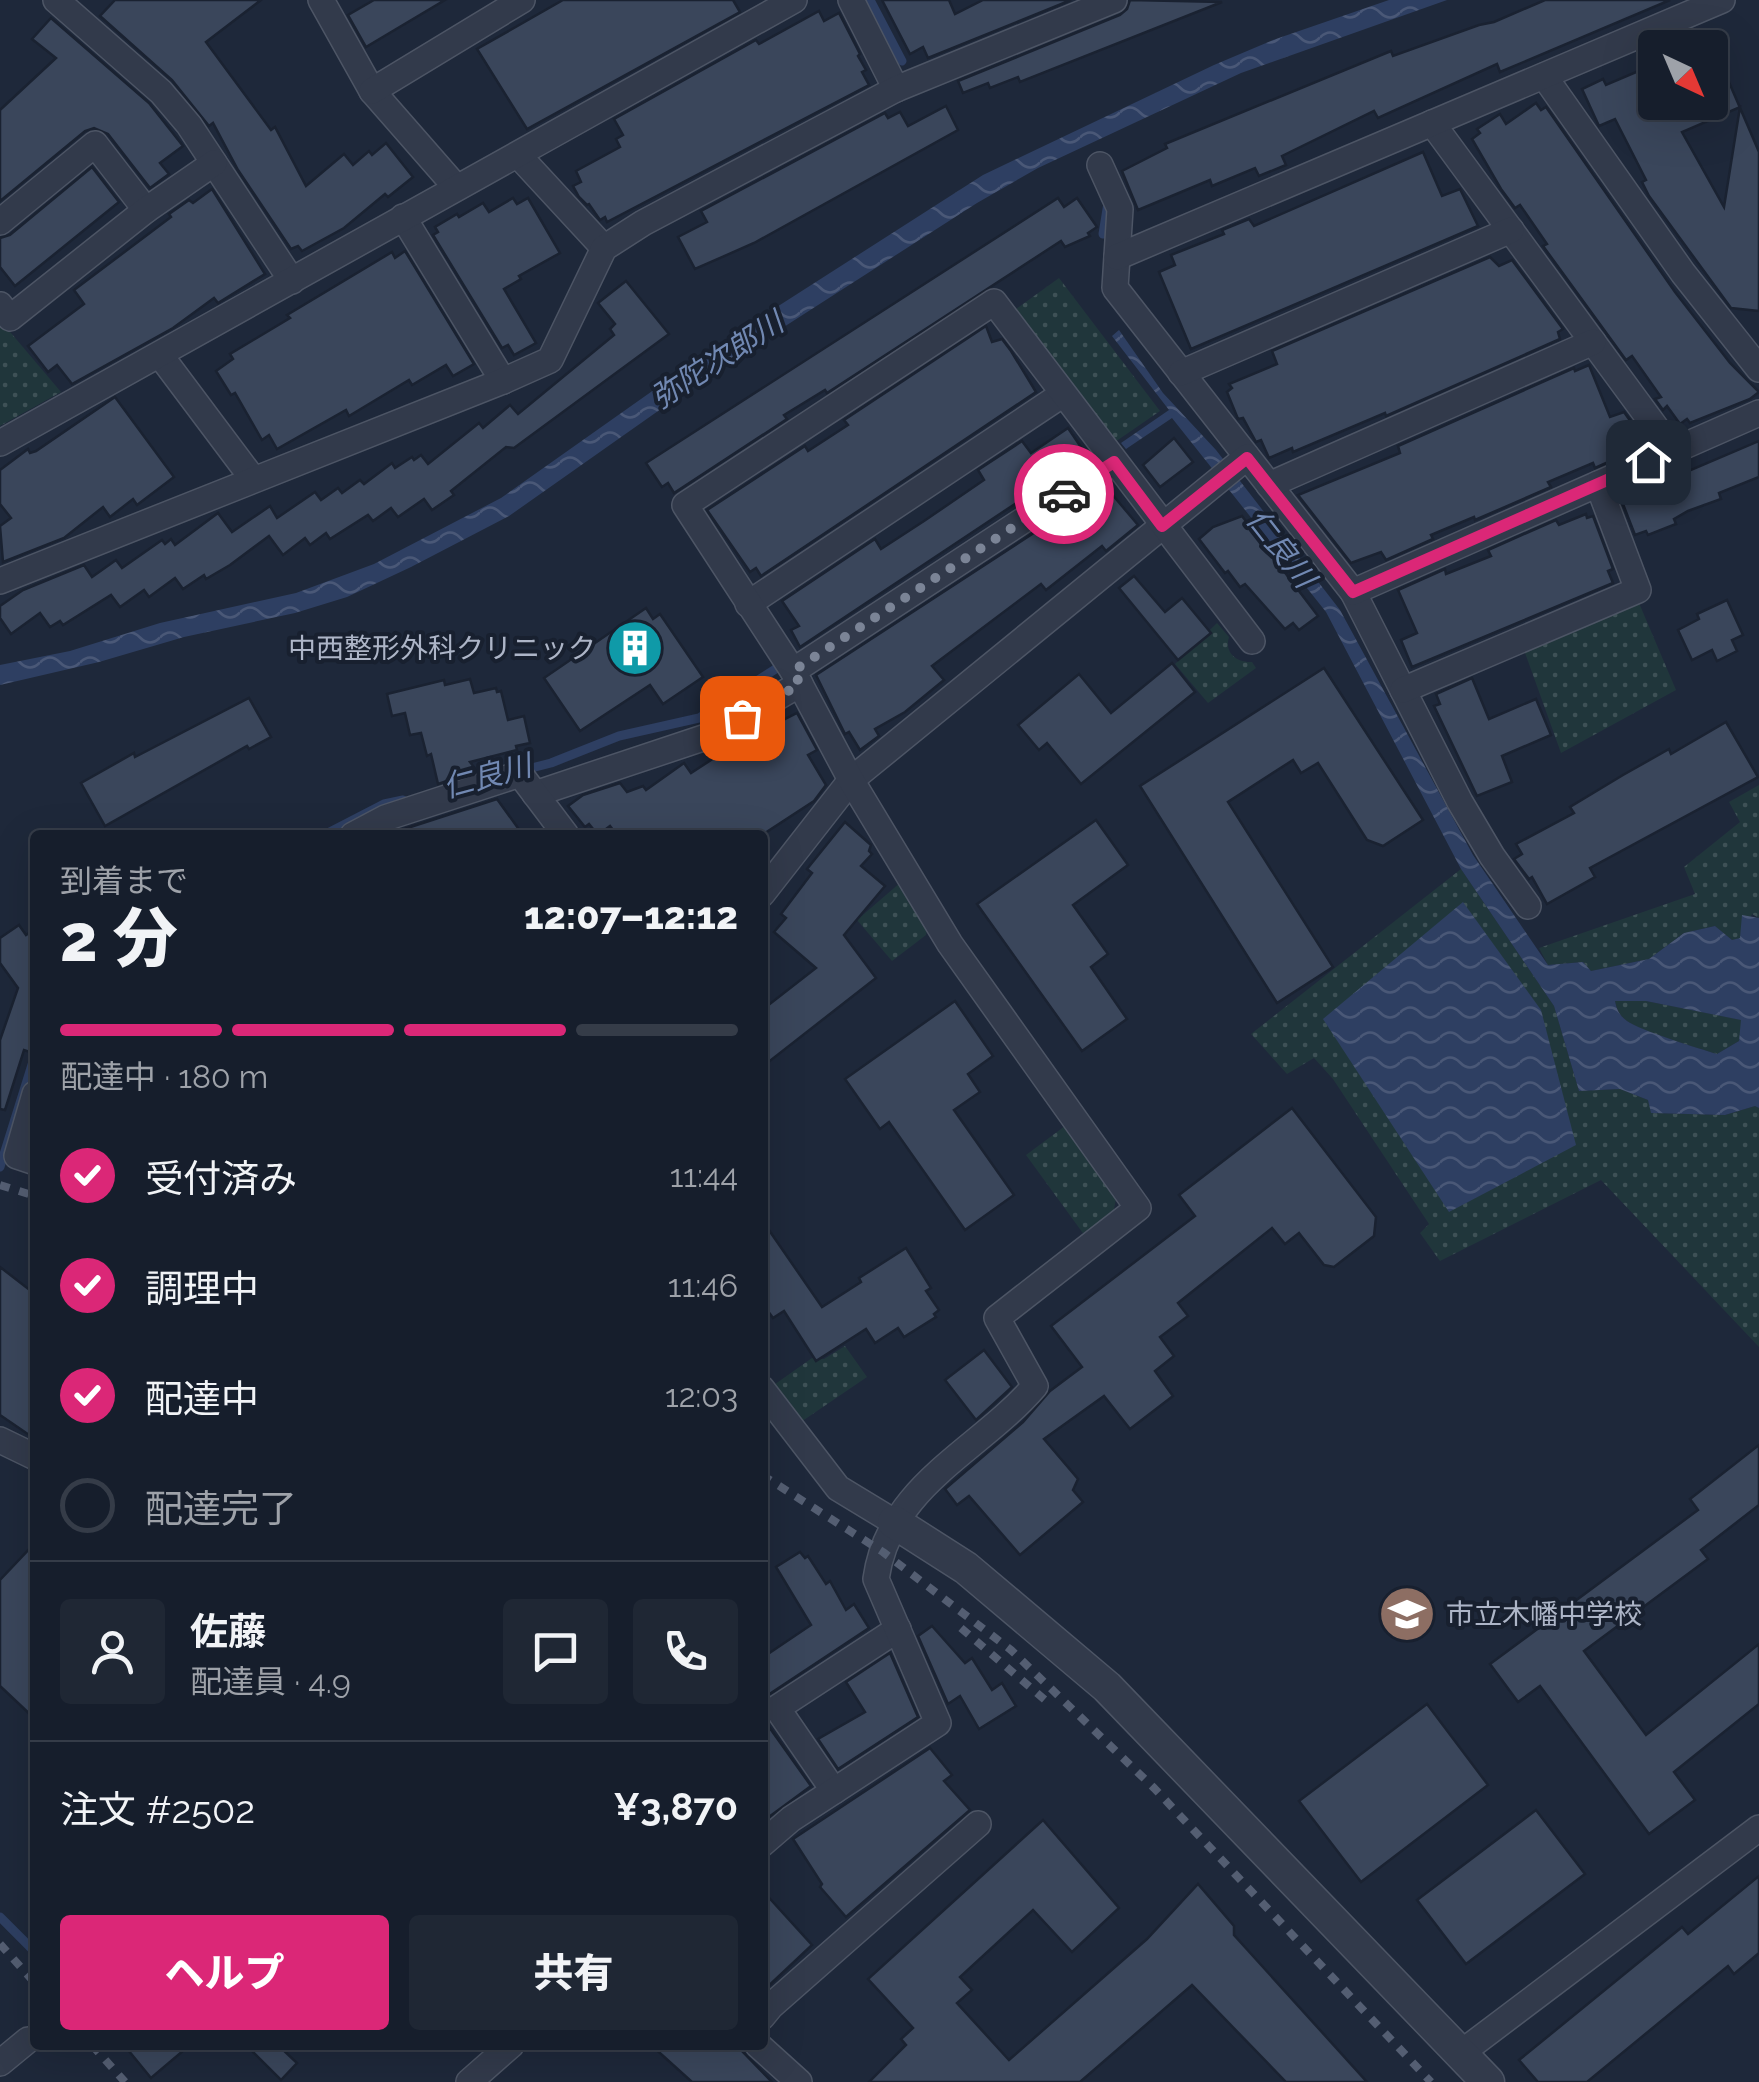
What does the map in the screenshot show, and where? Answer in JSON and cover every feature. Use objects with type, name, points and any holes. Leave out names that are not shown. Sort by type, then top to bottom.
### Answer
[{"type":"street","points":[[56,0],[161,92],[189,126],[292,281]]},
{"type":"street","points":[[322,0],[372,92],[456,187]]},
{"type":"street","points":[[372,92],[522,0]]},
{"type":"street","points":[[0,443],[794,0]]},
{"type":"street","points":[[851,0],[896,89]]},
{"type":"street","points":[[0,581],[550,360],[604,248],[643,223],[896,89],[1114,0]]},
{"type":"street","points":[[1117,257],[1722,0]]},
{"type":"street","points":[[1544,76],[1683,274],[1759,369]]},
{"type":"street","points":[[1432,124],[1673,451]]},
{"type":"street","points":[[0,222],[95,144],[146,210]]},
{"type":"street","points":[[518,155],[604,248]]},
{"type":"street","points":[[0,305],[10,318],[146,210],[214,163]]},
{"type":"street","points":[[1100,165],[1120,209],[1115,288],[1243,461],[1269,485],[1353,592],[1468,816],[1528,906]]},
{"type":"street","points":[[402,217],[503,382]]},
{"type":"street","points":[[1181,373],[1511,230]]},
{"type":"street","points":[[768,1839],[791,1819],[938,1723],[876,1579],[894,1522],[912,1496],[980,1440],[1035,1386],[998,1318],[1138,1208],[950,944],[851,780],[795,675],[685,505],[994,302],[1252,641]]},
{"type":"street","points":[[1269,485],[1593,342]]},
{"type":"street","points":[[160,355],[253,479]]},
{"type":"street","points":[[748,604],[1063,394]]},
{"type":"street","points":[[1353,592],[1759,414]]},
{"type":"street","points":[[535,794],[712,735],[1108,453]]},
{"type":"street","points":[[768,886],[851,780],[1243,461]]},
{"type":"street","points":[[1403,690],[1638,590],[1598,484]]},
{"type":"street","points":[[362,830],[385,818],[520,774],[562,830]]},
{"type":"street","points":[[30,1111],[17,1156],[30,1160]]},
{"type":"street","points":[[768,1397],[838,1488],[966,1568],[1107,1687],[1488,2082]]},
{"type":"street","points":[[0,1440],[30,1455]]},
{"type":"street","points":[[834,1791],[777,1708],[898,1630]]},
{"type":"street","points":[[768,2010],[978,1824]]},
{"type":"street","points":[[1461,2054],[1759,1828]]},
{"type":"street","points":[[0,2063],[28,2040]]},
{"type":"street","points":[[468,2082],[505,2050]]},
{"type":"street","points":[[764,2050],[799,2082]]},
{"type":"green space","points":[[1059,278],[1160,411],[1115,442],[1016,309]]},
{"type":"green space","points":[[0,320],[61,392],[0,426]]},
{"type":"green space","points":[[1639,603],[1676,690],[1561,753],[1524,650]]},
{"type":"green space","points":[[1217,623],[1229,637],[1228,648],[1233,656],[1252,662],[1256,668],[1208,703],[1175,664]]},
{"type":"green space","points":[[1759,785],[1759,918],[1752,914],[1741,938],[1732,940],[1715,926],[1684,933],[1649,959],[1591,971],[1583,962],[1548,965],[1539,948],[1695,894],[1684,867],[1740,822],[1729,802]]},
{"type":"green space","points":[[1461,869],[1554,1006],[1579,1091],[1620,1089],[1648,1100],[1652,1113],[1725,1115],[1759,1108],[1759,1347],[1601,1180],[1440,1261],[1420,1233],[1429,1224],[1333,1079],[1314,1058],[1287,1074],[1251,1034]]},
{"type":"green space","points":[[901,882],[928,922],[926,935],[892,961],[857,920]]},
{"type":"green space","points":[[1615,1001],[1646,1001],[1742,1020],[1739,1041],[1717,1054],[1684,1044],[1627,1021]]},
{"type":"green space","points":[[1069,1123],[1117,1194],[1113,1214],[1085,1236],[1026,1155]]},
{"type":"green space","points":[[845,1346],[867,1377],[798,1424],[771,1387],[812,1358],[824,1359]]},
{"type":"water","name":"弥陀次郎川","points":[[1389,0],[1447,0],[1241,73],[1038,168],[712,373],[509,516],[411,567],[347,597],[295,613],[184,637],[0,685],[0,665],[296,593],[374,564],[501,498],[716,346],[983,175],[1214,65]]},
{"type":"water","points":[[1119,330],[1163,393],[1216,450],[1340,610],[1473,855],[1548,965],[1583,962],[1591,971],[1649,959],[1684,933],[1715,926],[1732,940],[1740,938],[1742,915],[1759,918],[1759,1108],[1725,1115],[1651,1113],[1648,1100],[1620,1089],[1579,1091],[1554,1006],[1461,869],[1326,612],[1172,418],[1126,449],[1121,443],[1169,410],[1112,336]],"holes":[[[1615,1001],[1646,1001],[1741,1020],[1739,1041],[1717,1054],[1684,1044],[1627,1021]]]},
{"type":"water","points":[[1463,902],[1541,1010],[1576,1145],[1449,1212],[1323,1019]]},
{"type":"building","points":[[115,0],[261,0],[206,42],[271,130],[275,127],[306,186],[344,154],[353,165],[386,143],[413,177],[344,228],[302,251],[298,246],[291,249],[238,170],[213,123],[209,126],[172,80],[100,16]]},
{"type":"building","points":[[374,0],[445,0],[366,47],[348,15]]},
{"type":"building","points":[[563,0],[733,0],[740,12],[527,129],[477,49]]},
{"type":"building","points":[[882,0],[949,0],[955,14],[983,0],[1071,0],[928,58],[923,47],[910,54]]},
{"type":"building","points":[[1130,0],[1222,2],[1020,82],[1018,77],[963,93],[958,81],[1120,15]]},
{"type":"building","points":[[1545,0],[1670,0],[1500,72],[1497,64],[1378,118],[1374,111],[1282,156],[1286,165],[1259,176],[1255,168],[1212,186],[1210,180],[1138,210],[1122,171],[1167,148],[1165,144],[1391,51],[1393,56],[1494,22]]},
{"type":"building","points":[[819,11],[824,21],[839,13],[860,54],[866,70],[862,72],[869,85],[607,222],[605,217],[600,220],[579,197],[573,186],[581,182],[576,171],[620,147],[616,139],[623,135],[614,119],[756,40],[759,44]]},
{"type":"building","points":[[51,18],[149,103],[183,146],[160,163],[169,174],[150,188],[108,134],[94,128],[85,131],[0,201],[0,110],[56,58],[32,39]]},
{"type":"building","points":[[1638,71],[1638,120],[1710,120],[1682,132],[1724,207],[1740,108],[1759,152],[1759,311],[1731,308],[1649,196],[1642,182],[1646,180],[1615,119],[1599,126],[1582,89],[1603,79],[1606,85]]},
{"type":"building","points":[[1728,79],[1740,107],[1728,112]]},
{"type":"building","points":[[1536,103],[1541,110],[1546,107],[1675,292],[1730,363],[1759,392],[1750,399],[1690,423],[1687,419],[1680,424],[1667,406],[1663,410],[1655,399],[1661,397],[1632,356],[1626,360],[1543,246],[1547,244],[1520,205],[1515,208],[1501,189],[1472,139],[1480,133],[1477,129],[1500,114],[1506,124]]},
{"type":"building","points":[[946,106],[958,130],[754,243],[695,269],[678,237],[707,222],[701,211],[885,113],[888,118],[900,112],[908,126]]},
{"type":"building","points":[[1423,152],[1442,196],[1460,189],[1478,226],[1191,349],[1159,272],[1175,265],[1171,255],[1224,234],[1222,230],[1249,219],[1254,226]]},
{"type":"building","points":[[92,167],[119,202],[15,286],[0,267],[0,238],[10,235]]},
{"type":"building","points":[[212,189],[265,274],[218,303],[214,298],[173,328],[72,384],[57,365],[48,372],[28,346],[84,304],[74,290],[171,217],[169,214]]},
{"type":"building","points":[[513,198],[517,204],[528,198],[560,253],[504,289],[536,343],[514,355],[508,345],[502,348],[433,235],[438,232],[435,227],[457,214],[459,217],[483,203],[489,212]]},
{"type":"building","points":[[1058,198],[1064,207],[1077,198],[1097,227],[1088,233],[1090,236],[1065,247],[1061,241],[827,393],[825,390],[784,415],[787,419],[674,493],[668,483],[662,487],[646,463]]},
{"type":"building","points":[[405,251],[474,364],[453,376],[446,365],[412,385],[409,380],[349,416],[346,410],[277,449],[269,435],[262,440],[235,393],[231,395],[216,371],[233,359],[230,354],[290,318],[287,315],[392,252],[395,258]]},
{"type":"building","points":[[1490,257],[1499,266],[1512,260],[1563,329],[1558,332],[1560,339],[1386,416],[1385,413],[1293,452],[1292,448],[1269,458],[1261,440],[1256,442],[1243,418],[1238,419],[1227,392],[1232,388],[1229,384],[1277,364],[1272,351]]},
{"type":"building","points":[[626,281],[669,334],[514,448],[506,447],[432,510],[424,499],[398,517],[391,508],[373,521],[368,515],[330,539],[326,533],[310,545],[305,538],[283,555],[269,536],[230,565],[183,589],[175,578],[149,597],[144,590],[120,607],[111,595],[63,625],[60,621],[50,627],[40,613],[11,634],[0,618],[0,606],[23,590],[84,565],[92,577],[116,560],[122,568],[162,540],[165,544],[171,539],[175,545],[218,513],[232,532],[270,506],[277,518],[315,492],[321,500],[338,488],[342,493],[360,480],[364,484],[392,463],[395,468],[421,455],[428,464],[479,423],[483,428],[510,405],[518,414],[614,335],[610,329],[615,324],[598,303]]},
{"type":"building","points":[[986,326],[992,342],[1002,339],[1036,392],[761,576],[756,568],[750,572],[707,510],[805,446],[808,451],[848,425],[844,420]]},
{"type":"building","points":[[1589,365],[1610,417],[1624,412],[1642,447],[1595,468],[1593,463],[1548,482],[1551,487],[1431,535],[1433,539],[1386,560],[1381,552],[1351,563],[1298,495],[1400,453],[1398,446],[1574,368],[1575,371]]},
{"type":"building","points":[[115,397],[174,477],[137,505],[133,499],[110,517],[103,507],[64,538],[3,562],[0,526],[11,518],[0,504],[0,470],[28,449],[30,453],[36,451]]},
{"type":"building","points":[[1068,428],[1087,456],[800,647],[791,630],[799,626],[782,601],[875,539],[881,549],[924,521],[984,480],[978,470],[1022,441],[1031,453]]},
{"type":"building","points":[[1174,438],[1193,462],[1160,487],[1143,465]]},
{"type":"building","points":[[1759,441],[1759,477],[1719,493],[1721,499],[1688,511],[1674,519],[1676,524],[1648,535],[1646,531],[1635,535],[1623,504],[1627,502],[1625,498]]},
{"type":"building","points":[[1111,493],[1138,525],[1106,551],[1102,546],[1046,590],[1041,584],[932,666],[944,680],[905,712],[875,729],[879,736],[860,750],[849,732],[845,734],[816,675],[1066,512],[1075,523]]},
{"type":"building","points":[[1586,514],[1587,518],[1593,516],[1613,569],[1608,571],[1613,583],[1412,667],[1401,640],[1417,633],[1398,590],[1445,569],[1446,574],[1491,556],[1488,550],[1556,520],[1559,525]]},
{"type":"building","points":[[1242,516],[1318,616],[1299,630],[1293,623],[1285,629],[1245,584],[1240,587],[1228,571],[1225,573],[1199,539],[1213,527]]},
{"type":"building","points":[[1134,576],[1165,612],[1182,598],[1211,633],[1178,660],[1119,588]]},
{"type":"building","points":[[1727,600],[1743,635],[1732,640],[1737,651],[1717,661],[1712,650],[1692,660],[1678,630],[1699,619],[1697,614]]},
{"type":"building","name":"中西整形外科クリニック","points":[[646,608],[653,619],[660,614],[703,677],[663,704],[650,685],[580,731],[544,678]]},
{"type":"building","points":[[1172,663],[1195,692],[1081,784],[1047,743],[1039,750],[1018,725],[1079,674],[1111,713]]},
{"type":"building","points":[[1324,668],[1423,820],[1383,846],[1367,840],[1318,763],[1301,773],[1293,760],[1228,802],[1333,967],[1277,1003],[1140,786]]},
{"type":"building","points":[[1472,678],[1489,719],[1536,699],[1551,735],[1502,756],[1512,782],[1477,796],[1434,706],[1440,704],[1436,694]]},
{"type":"building","points":[[470,679],[474,693],[496,688],[501,691],[508,720],[524,716],[530,743],[470,762],[477,771],[438,784],[421,733],[410,735],[405,713],[392,716],[387,694],[444,680],[445,685]]},
{"type":"building","points":[[249,698],[271,737],[249,749],[247,746],[105,826],[81,783]]},
{"type":"building","points":[[797,713],[817,750],[808,755],[826,785],[814,801],[768,831],[613,830],[610,826],[594,830],[589,824],[585,827],[568,806],[583,795],[620,783],[627,792],[643,786],[646,790],[684,763],[691,773],[734,745]]},
{"type":"building","points":[[1726,722],[1758,777],[1590,868],[1595,877],[1547,904],[1532,877],[1529,879],[1514,859],[1522,854],[1516,844],[1574,813],[1570,807],[1623,775],[1669,749],[1671,754]]},
{"type":"building","points":[[497,799],[519,830],[401,830]]},
{"type":"building","points":[[1096,820],[1128,865],[1073,905],[1108,954],[1091,967],[1127,1019],[1082,1051],[977,904]]},
{"type":"building","points":[[845,822],[871,845],[872,854],[861,866],[885,886],[844,935],[876,978],[768,1062],[768,1005],[816,968],[774,932],[786,918],[781,914],[812,873],[807,869]]},
{"type":"building","points":[[19,925],[26,935],[30,932],[30,1052],[24,1050],[5,1110],[0,1109],[0,1040],[18,988],[0,963],[0,938]]},
{"type":"building","points":[[955,1001],[993,1056],[968,1074],[980,1092],[954,1110],[1014,1195],[965,1230],[889,1122],[880,1129],[845,1079]]},
{"type":"building","points":[[1292,1108],[1376,1217],[1374,1236],[1334,1267],[1324,1265],[1299,1233],[1285,1244],[1272,1228],[1178,1303],[1188,1316],[1160,1337],[1174,1356],[1155,1371],[1173,1396],[1130,1429],[1104,1396],[1044,1439],[1078,1479],[1073,1490],[1083,1502],[1020,1555],[969,1496],[957,1505],[945,1489],[1023,1422],[1050,1391],[1082,1367],[1051,1326],[1195,1216],[1179,1195]]},
{"type":"building","points":[[768,1229],[822,1307],[906,1248],[931,1288],[926,1291],[939,1310],[934,1314],[936,1317],[904,1337],[898,1328],[875,1343],[866,1329],[816,1361],[784,1311],[773,1318],[768,1311]]},
{"type":"building","points":[[0,1267],[30,1290],[30,1436],[0,1415]]},
{"type":"building","points":[[984,1350],[1012,1387],[976,1420],[945,1380]]},
{"type":"building","points":[[1759,1445],[1759,1505],[1701,1550],[1708,1559],[1584,1651],[1646,1735],[1759,1644],[1759,1704],[1674,1772],[1695,1800],[1649,1834],[1540,1686],[1518,1702],[1490,1664],[1698,1510],[1690,1499]]},
{"type":"building","points":[[30,1548],[30,1714],[0,1686],[0,1580]]},
{"type":"building","points":[[800,1552],[805,1558],[808,1556],[826,1584],[830,1581],[846,1610],[854,1604],[869,1628],[768,1695],[768,1654],[811,1625],[776,1567]]},
{"type":"building","points":[[932,1626],[965,1663],[972,1658],[992,1690],[1002,1683],[1016,1706],[979,1729],[960,1696],[948,1704],[918,1636]]},
{"type":"building","points":[[890,1653],[918,1717],[838,1769],[818,1739],[865,1712],[846,1682]]},
{"type":"building","points":[[1427,1704],[1488,1785],[1361,1882],[1299,1801]]},
{"type":"building","points":[[768,1725],[811,1786],[768,1818]]},
{"type":"building","points":[[930,1748],[952,1775],[944,1781],[970,1810],[846,1917],[820,1887],[822,1884],[793,1839]]},
{"type":"building","points":[[1536,1810],[1585,1874],[1466,1964],[1417,1900]]},
{"type":"building","points":[[1043,1820],[1119,1908],[1072,1952],[1033,1910],[960,1977],[972,1990],[957,2003],[1009,2060],[1147,1939],[1198,1884],[1234,1926],[1234,1935],[1367,2082],[1286,2082],[1192,1985],[1080,2082],[869,2082],[906,2045],[901,2039],[913,2028],[868,1979]]},
{"type":"building","points":[[1759,1876],[1759,1953],[1734,1974],[1728,1966],[1587,2082],[1538,2082],[1519,2060],[1682,1927],[1688,1934]]},
{"type":"building","points":[[768,1897],[812,1945],[768,1986]]},
{"type":"building","points":[[128,2050],[184,2050],[151,2078]]},
{"type":"building","points":[[251,2050],[283,2050],[297,2063],[281,2080]]},
{"type":"building","points":[[657,2050],[741,2050],[772,2082],[692,2082]]},
{"type":"waterway","points":[[870,0],[902,61]]},
{"type":"waterway","points":[[1103,234],[1108,203],[1105,199]]},
{"type":"waterway","name":"仁良川","points":[[520,771],[619,736],[699,718],[785,663]]},
{"type":"waterway","name":"仁良川","points":[[334,830],[384,804],[403,800]]},
{"type":"waterway","name":"仁良川","points":[[0,1167],[30,1071]]},
{"type":"waterway","name":"仁良川","points":[[0,1917],[30,1947]]},
{"type":"railway","points":[[0,1185],[30,1194]]},
{"type":"railway","points":[[768,1479],[883,1552],[1011,1650],[1154,1788],[1431,2082]]},
{"type":"railway","points":[[961,1628],[1045,1700]]},
{"type":"railway","points":[[0,1944],[30,1977]]},
{"type":"railway","points":[[96,2050],[125,2082]]},
{"type":"way so far","points":[[742,718],[800,684],[793,671],[1064,494]]},
{"type":"place","name":"中西整形外科クリニック","points":[[635,648]]},
{"type":"place","name":"市立木幡中学校","points":[[1407,1614]]},
{"type":"route","points":[[1064,494],[1114,462],[1162,526],[1247,458],[1353,592],[1648,462]]}]
